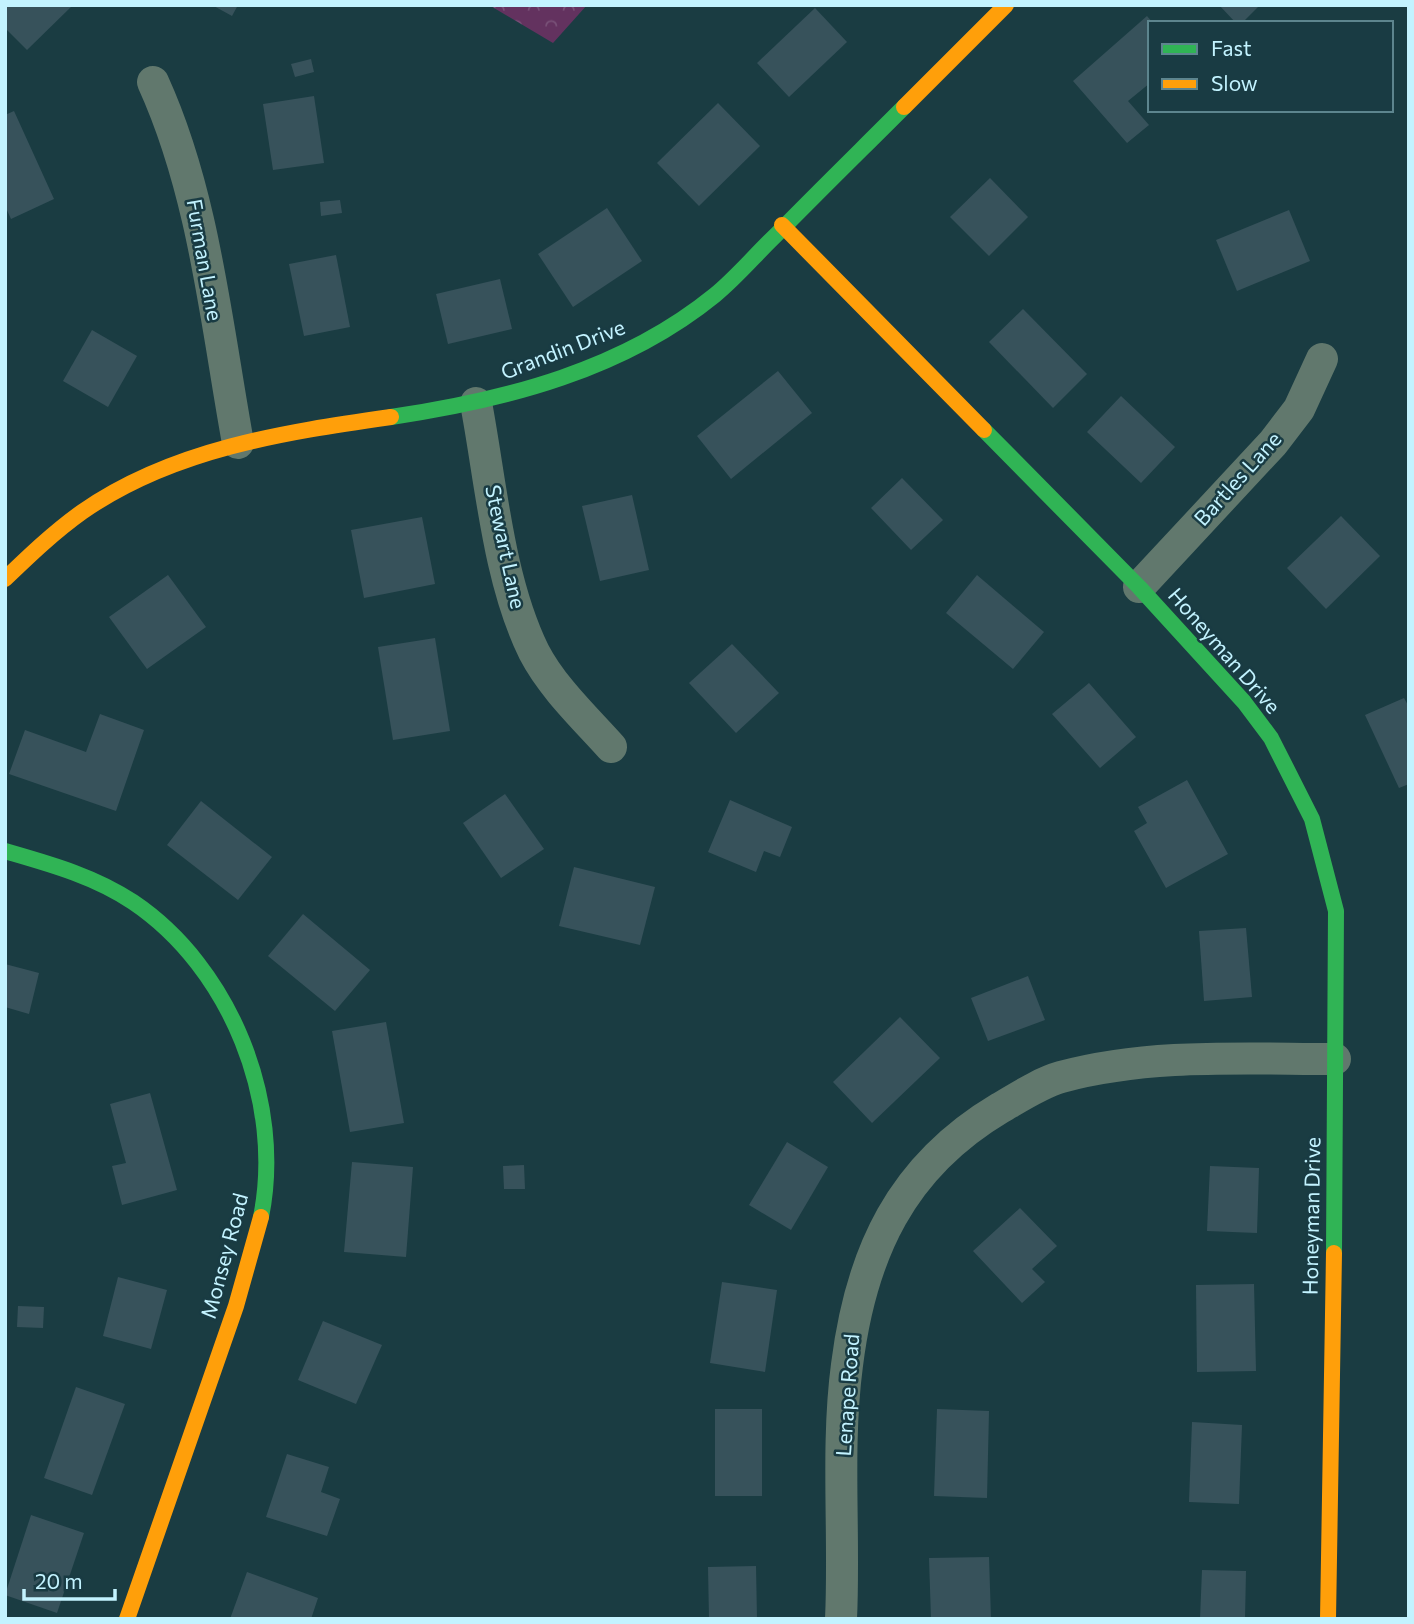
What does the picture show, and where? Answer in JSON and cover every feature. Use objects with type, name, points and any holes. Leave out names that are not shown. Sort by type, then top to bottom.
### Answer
[{"type":"street","name":"Grandin Drive","points":[[5,579],[30,552],[71,517],[121,486],[178,461],[238,443],[476,402],[528,390],[579,371],[676,324],[716,294],[782,225],[1006,5]]},
{"type":"street","name":"Furman Lane","points":[[153,82],[171,121],[190,182],[238,443]]},
{"type":"street","name":"Honeyman Drive","points":[[782,225],[1139,587],[1251,711],[1271,738],[1312,819],[1326,863],[1336,911],[1338,964],[1328,1619]]},
{"type":"street","name":"Bartles Lane","points":[[1139,587],[1273,443],[1299,409],[1322,359]]},
{"type":"street","name":"Stewart Lane","points":[[476,402],[508,579],[520,621],[535,654],[566,696],[611,747]]},
{"type":"street","name":"Monsey Road","points":[[5,851],[76,873],[117,892],[156,919],[189,950],[216,985],[236,1026],[262,1113],[267,1158],[263,1206],[252,1252],[239,1298],[128,1619]]},
{"type":"street","name":"Lenape Road","points":[[841,1619],[844,1407],[854,1321],[883,1229],[907,1189],[936,1155],[974,1124],[1058,1078],[1163,1059],[1335,1059]]},
{"type":"green space","points":[[489,5],[587,5],[553,43]]},
{"type":"building","points":[[5,5],[73,5],[27,50],[5,28]]},
{"type":"building","points":[[212,5],[238,5],[232,16]]},
{"type":"building","points":[[1219,5],[1260,5],[1244,21],[1234,21]]},
{"type":"building","points":[[815,8],[847,42],[789,97],[757,63]]},
{"type":"building","points":[[1147,16],[1151,21],[1148,21],[1148,85],[1128,101],[1149,125],[1127,143],[1073,81]]},
{"type":"building","points":[[311,59],[314,72],[295,77],[291,64]]},
{"type":"building","points":[[314,96],[324,163],[273,170],[263,104]]},
{"type":"building","points":[[718,103],[760,146],[699,206],[657,163]]},
{"type":"building","points":[[14,111],[54,199],[11,219],[5,206],[5,115]]},
{"type":"building","points":[[990,178],[1028,217],[989,256],[950,217]]},
{"type":"building","points":[[340,200],[342,213],[321,216],[320,202]]},
{"type":"building","points":[[607,208],[642,261],[573,307],[538,254]]},
{"type":"building","points":[[1289,210],[1310,261],[1237,291],[1216,240]]},
{"type":"building","points":[[336,255],[350,327],[304,336],[289,264]]},
{"type":"building","points":[[500,279],[512,329],[448,344],[436,294]]},
{"type":"building","points":[[1023,309],[1087,374],[1053,408],[989,342]]},
{"type":"building","points":[[92,330],[137,356],[108,407],[63,381]]},
{"type":"building","points":[[778,371],[812,413],[731,479],[697,436]]},
{"type":"building","points":[[1121,396],[1175,447],[1141,483],[1087,432]]},
{"type":"building","points":[[902,478],[943,520],[911,550],[871,508]]},
{"type":"building","points":[[632,495],[649,570],[600,581],[582,506]]},
{"type":"building","points":[[1341,516],[1380,556],[1326,609],[1287,568]]},
{"type":"building","points":[[422,517],[435,584],[364,598],[351,530]]},
{"type":"building","points":[[168,575],[206,627],[147,669],[109,617]]},
{"type":"building","points":[[977,575],[1044,632],[1013,669],[946,613]]},
{"type":"building","points":[[435,638],[450,731],[393,740],[378,647]]},
{"type":"building","points":[[732,644],[779,693],[736,733],[689,683]]},
{"type":"building","points":[[1089,683],[1136,737],[1100,768],[1052,714]]},
{"type":"building","points":[[1404,698],[1409,707],[1409,784],[1399,788],[1365,715]]},
{"type":"building","points":[[100,714],[144,730],[116,811],[9,774],[25,730],[86,752]]},
{"type":"building","points":[[1187,780],[1228,854],[1166,888],[1134,831],[1147,823],[1138,807]]},
{"type":"building","points":[[505,794],[544,849],[501,878],[463,823]]},
{"type":"building","points":[[730,800],[792,827],[780,857],[764,851],[756,872],[708,852]]},
{"type":"building","points":[[201,801],[272,857],[238,900],[167,845]]},
{"type":"building","points":[[574,867],[655,887],[640,945],[559,926]]},
{"type":"building","points":[[303,914],[370,970],[335,1011],[268,956]]},
{"type":"building","points":[[1246,928],[1252,997],[1204,1001],[1199,931]]},
{"type":"building","points":[[5,964],[39,973],[29,1014],[5,1007]]},
{"type":"building","points":[[1028,976],[1045,1020],[988,1041],[971,998]]},
{"type":"building","points":[[900,1017],[940,1058],[872,1123],[833,1082]]},
{"type":"building","points":[[386,1022],[404,1123],[350,1132],[332,1031]]},
{"type":"building","points":[[150,1093],[177,1190],[122,1205],[112,1166],[126,1163],[110,1104]]},
{"type":"building","points":[[787,1142],[828,1167],[791,1230],[749,1205]]},
{"type":"building","points":[[352,1162],[413,1167],[406,1257],[344,1252]]},
{"type":"building","points":[[524,1165],[525,1189],[504,1189],[503,1166]]},
{"type":"building","points":[[1210,1166],[1259,1168],[1257,1233],[1207,1231]]},
{"type":"building","points":[[1020,1208],[1057,1246],[1032,1269],[1045,1282],[1022,1303],[973,1251]]},
{"type":"building","points":[[118,1277],[167,1290],[151,1349],[103,1336]]},
{"type":"building","points":[[722,1282],[777,1290],[765,1372],[710,1363]]},
{"type":"building","points":[[1254,1284],[1256,1371],[1197,1372],[1196,1285]]},
{"type":"building","points":[[18,1306],[44,1307],[43,1328],[17,1327]]},
{"type":"building","points":[[323,1321],[382,1345],[356,1404],[298,1380]]},
{"type":"building","points":[[76,1387],[125,1404],[92,1495],[44,1478]]},
{"type":"building","points":[[715,1409],[762,1409],[762,1496],[715,1496]]},
{"type":"building","points":[[937,1409],[989,1411],[987,1498],[934,1496]]},
{"type":"building","points":[[1192,1422],[1242,1425],[1239,1504],[1189,1502]]},
{"type":"building","points":[[287,1454],[329,1467],[321,1492],[340,1499],[327,1536],[266,1517]]},
{"type":"building","points":[[31,1515],[84,1533],[57,1613],[5,1595]]},
{"type":"building","points":[[989,1557],[991,1619],[931,1619],[929,1558]]},
{"type":"building","points":[[756,1566],[757,1619],[709,1619],[708,1567]]},
{"type":"building","points":[[1202,1570],[1246,1571],[1245,1619],[1200,1619]]},
{"type":"building","points":[[247,1572],[318,1598],[311,1619],[230,1619]]},
{"type":"traffic: fast","points":[[391,417],[477,401],[562,378],[642,343],[679,321],[731,281],[904,107]]},
{"type":"traffic: fast","points":[[984,430],[1139,587],[1244,702],[1271,738],[1312,819],[1336,911],[1334,1253]]},
{"type":"traffic: fast","points":[[5,851],[71,872],[118,893],[168,930],[198,963],[223,1001],[242,1042],[256,1085],[264,1129],[266,1173],[261,1217]]},
{"type":"traffic: slow","points":[[904,107],[1006,5]]},
{"type":"traffic: slow","points":[[782,225],[984,430]]},
{"type":"traffic: slow","points":[[5,579],[82,512],[117,490],[153,473],[230,446],[311,429],[391,417]]},
{"type":"traffic: slow","points":[[127,1619],[236,1306],[261,1217]]},
{"type":"traffic: slow","points":[[1328,1619],[1334,1253]]}]
